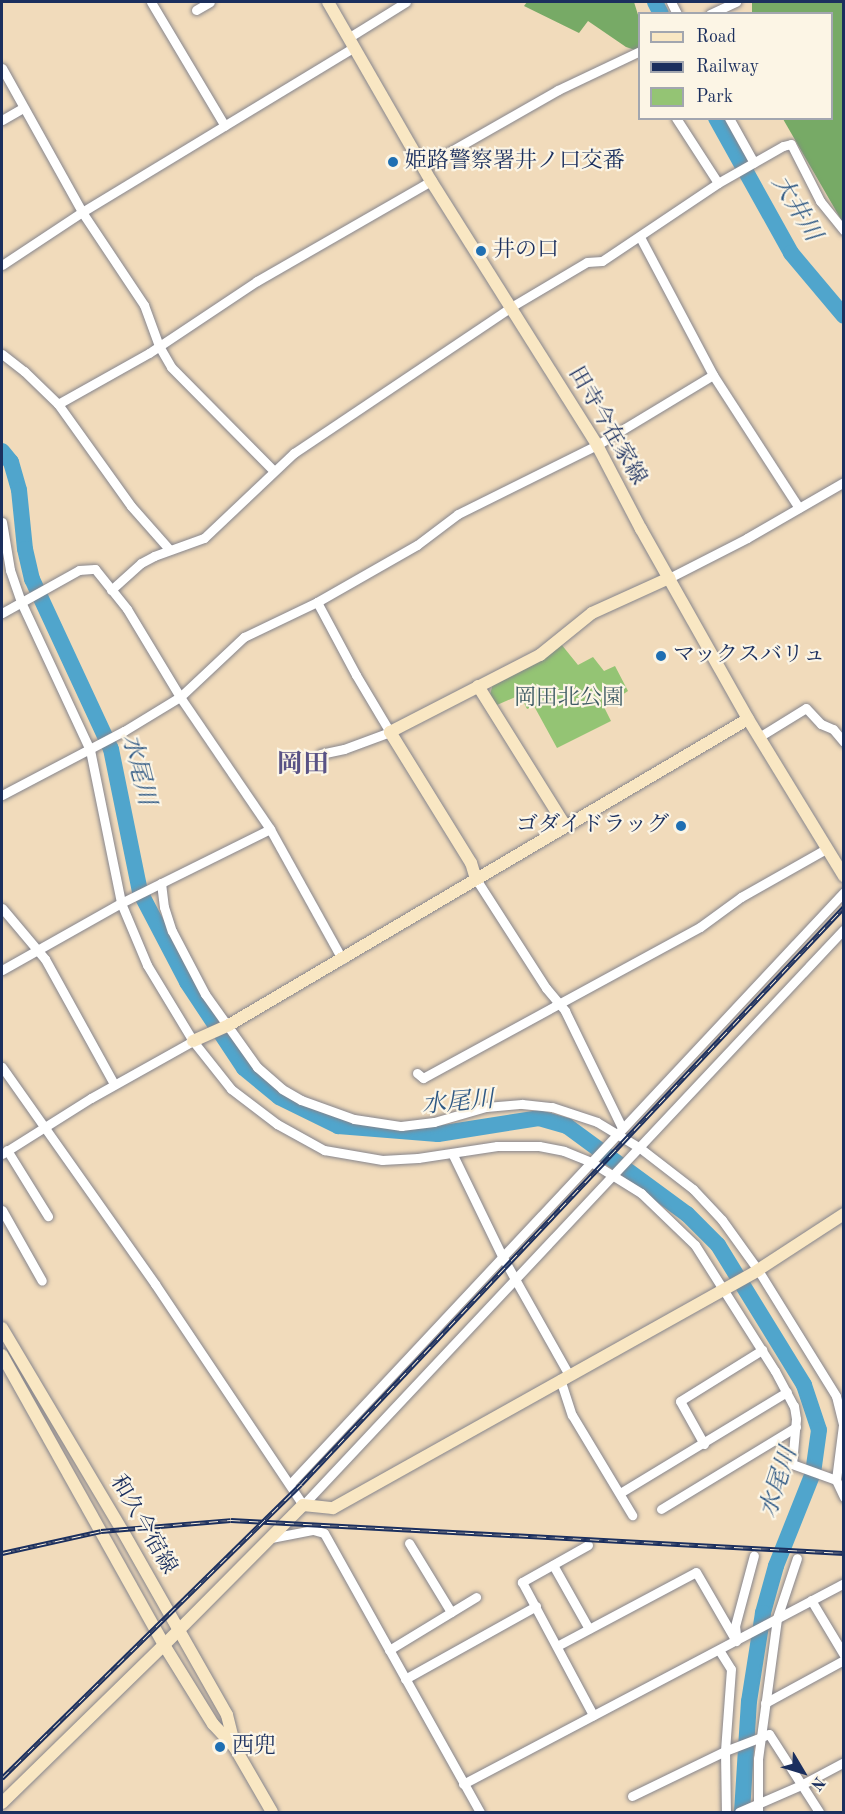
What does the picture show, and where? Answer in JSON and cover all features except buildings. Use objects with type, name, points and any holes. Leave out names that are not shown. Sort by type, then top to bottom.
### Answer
[{"type":"street","points":[[151,2],[225,126]]},
{"type":"street","points":[[196,10],[210,2]]},
{"type":"street","name":"田寺今在家線","points":[[328,2],[431,181],[597,445],[748,719],[843,876]]},
{"type":"street","points":[[2,265],[82,212],[225,126],[351,42],[406,2]]},
{"type":"street","points":[[714,12],[736,2]]},
{"type":"street","points":[[423,167],[558,90],[638,56]]},
{"type":"street","points":[[2,68],[82,212],[144,305],[159,346],[171,367],[274,471]]},
{"type":"street","points":[[2,120],[23,108]]},
{"type":"street","points":[[677,120],[718,183]]},
{"type":"street","points":[[730,120],[754,163]]},
{"type":"street","points":[[111,590],[141,563],[169,549],[204,538],[294,453],[510,307],[587,262],[602,261],[640,237],[645,229],[718,183],[791,144],[820,201],[843,231]]},
{"type":"street","points":[[58,404],[159,346],[257,281],[431,181]]},
{"type":"street","points":[[640,237],[713,375],[799,508]]},
{"type":"street","points":[[2,354],[58,404],[132,506],[169,549]]},
{"type":"street","points":[[2,795],[90,750],[180,697],[244,637],[317,602],[417,545],[458,513],[597,445],[713,375]]},
{"type":"street","points":[[321,754],[344,749],[390,732],[540,655],[592,613],[669,578],[843,482]]},
{"type":"street","points":[[2,522],[10,570],[21,602],[90,750],[120,903],[147,965],[193,1041],[231,1089],[277,1124],[324,1150],[359,1158],[382,1160],[497,1146],[539,1146],[564,1151],[591,1162],[641,1193],[666,1214],[695,1245],[787,1392],[794,1406],[796,1427],[792,1464],[836,1480]]},
{"type":"street","points":[[2,613],[79,570],[95,569],[127,609],[180,697],[270,829],[342,959]]},
{"type":"street","points":[[317,602],[356,675],[471,863],[476,879],[565,1011],[619,1132]]},
{"type":"street","points":[[478,686],[566,825]]},
{"type":"street","points":[[759,737],[806,708],[821,724],[833,729],[843,742]]},
{"type":"street","points":[[48,1216],[4,1152],[114,1084],[193,1041],[229,1025],[748,719]]},
{"type":"street","points":[[2,970],[120,903],[270,829]]},
{"type":"street","points":[[417,1073],[423,1078],[700,927],[741,897],[826,849]]},
{"type":"street","points":[[161,883],[164,907],[180,950],[205,994],[257,1066],[282,1089],[301,1100],[354,1119],[401,1126],[434,1122],[486,1107],[522,1104],[552,1107],[575,1113],[619,1132],[693,1189],[722,1220],[758,1270],[836,1396],[843,1425],[836,1480],[843,1497]]},
{"type":"street","points":[[290,1484],[843,892]]},
{"type":"street","points":[[2,908],[38,950],[114,1084]]},
{"type":"street","points":[[2,1803],[303,1505],[843,929]]},
{"type":"street","points":[[2,1067],[155,1284],[303,1505]]},
{"type":"street","points":[[452,1153],[564,1377],[572,1415],[632,1515]]},
{"type":"street","points":[[2,1210],[42,1281]]},
{"type":"street","points":[[303,1505],[333,1508],[758,1270],[843,1214]]},
{"type":"street","name":"和久今宿線","points":[[2,1328],[227,1715],[235,1748]]},
{"type":"street","points":[[704,1444],[680,1401],[762,1350]]},
{"type":"street","name":"和久今宿線","points":[[2,1355],[164,1645],[213,1724],[235,1748],[272,1812]]},
{"type":"street","points":[[620,1493],[787,1392]]},
{"type":"street","points":[[662,1509],[796,1427]]},
{"type":"street","points":[[271,1538],[313,1530],[324,1533],[480,1812]]},
{"type":"street","points":[[409,1544],[451,1612]]},
{"type":"street","points":[[588,1545],[522,1582],[593,1714]]},
{"type":"street","points":[[736,1641],[735,1626],[754,1555]]},
{"type":"street","points":[[757,1808],[760,1736],[777,1618],[797,1558]]},
{"type":"street","points":[[553,1565],[589,1629]]},
{"type":"street","points":[[557,1646],[696,1572],[736,1641]]},
{"type":"street","points":[[464,1784],[843,1583]]},
{"type":"street","points":[[389,1650],[476,1597]]},
{"type":"street","points":[[765,1703],[843,1657],[812,1600]]},
{"type":"street","points":[[405,1679],[536,1606]]},
{"type":"street","points":[[718,1650],[731,1668],[725,1751],[726,1812]]},
{"type":"street","points":[[632,1796],[725,1751],[769,1734],[819,1812]]},
{"type":"street","points":[[739,1812],[757,1808],[843,1762]]},
{"type":"green space","points":[[527,2],[634,2],[638,15],[638,48],[635,50],[626,47],[588,21],[579,33],[524,6]]},
{"type":"green space","points":[[752,2],[843,2],[843,223],[784,120],[833,120],[833,12],[752,12]]},
{"type":"green space","name":"岡田北公園","points":[[561,644],[578,665],[593,657],[604,671],[615,666],[628,691],[604,707],[611,721],[557,748],[534,706],[527,709],[520,695],[497,705],[490,695],[493,683]]},
{"type":"waterway","name":"大井川","points":[[655,2],[660,12]]},
{"type":"waterway","name":"大井川","points":[[717,120],[791,253],[844,316]]},
{"type":"waterway","name":"水尾川","points":[[2,451],[11,462],[19,490],[25,549],[32,579],[111,749],[140,892],[187,982],[244,1068],[279,1097],[338,1126],[438,1134],[539,1118],[567,1126],[687,1214],[718,1245],[804,1385],[819,1430],[813,1473],[776,1566],[763,1613],[749,1701],[742,1812]]},
{"type":"railway","points":[[2,1778],[301,1484],[844,907]]},
{"type":"railway","points":[[2,1553],[101,1531],[231,1520],[844,1553]]},
{"type":"place","name":"姫路警察署井ノ口交番","points":[[393,162]]},
{"type":"place","name":"井の口","points":[[481,251]]},
{"type":"place","name":"マックスバリュ","points":[[661,656]]},
{"type":"place","name":"ゴダイドラッグ","points":[[681,826]]},
{"type":"place","name":"西兜","points":[[220,1747]]},
{"type":"district","name":"岡田","points":[[303,766]]}]
